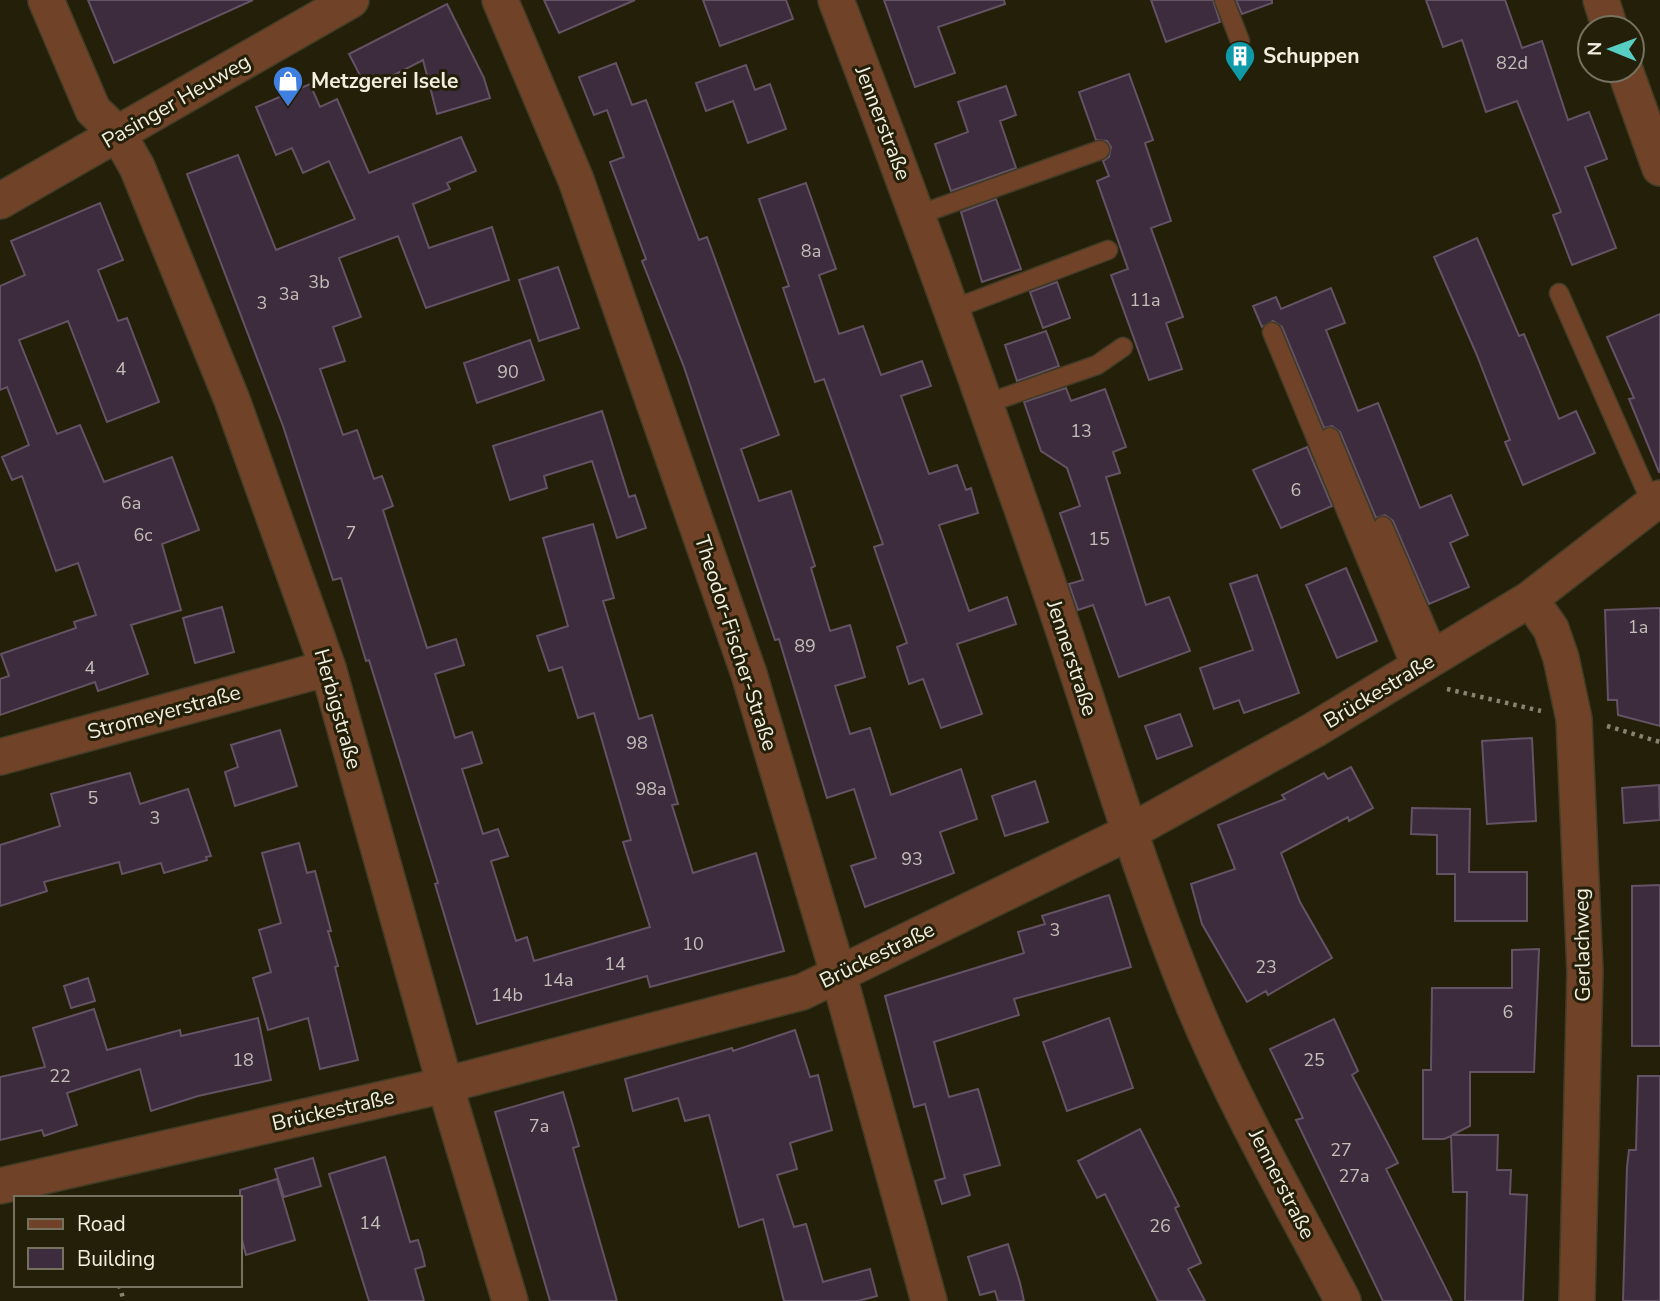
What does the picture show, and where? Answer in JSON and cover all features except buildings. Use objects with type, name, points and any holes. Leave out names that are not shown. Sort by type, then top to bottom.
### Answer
[{"type":"street","name":"Herbigstraße","points":[[46,0],[93,110],[118,134],[137,167],[232,400],[328,668],[445,1085],[510,1301]]},
{"type":"street","name":"Pasinger Heuweg","points":[[0,201],[351,0]]},
{"type":"street","name":"Theodor-Fischer-Straße","points":[[500,0],[576,180],[749,674],[838,973],[929,1301]]},
{"type":"street","name":"Jennerstraße","points":[[836,0],[953,309],[1048,585],[1128,833],[1195,1008],[1239,1101],[1343,1301]]},
{"type":"street","points":[[1630,84],[1660,168]]},
{"type":"street","name":"Brückestraße","points":[[0,1186],[445,1085],[802,992],[1128,833],[1420,667],[1530,599],[1656,501]]},
{"type":"street","name":"Gerlachweg","points":[[1530,599],[1551,629],[1558,648],[1574,719],[1585,972],[1577,1301]]},
{"type":"street","name":"Stromeyerstraße","points":[[0,757],[328,668]]},
{"type":"lane","points":[[1224,0],[1240,41]]},
{"type":"lane","points":[[918,215],[1100,150]]},
{"type":"lane","points":[[953,309],[1108,250]]},
{"type":"lane","points":[[1559,293],[1656,501]]},
{"type":"lane","points":[[1272,332],[1420,667]]},
{"type":"lane","points":[[985,404],[1097,365],[1124,347]]},
{"type":"lane","points":[[1330,437],[1420,667]]},
{"type":"lane","points":[[1383,526],[1430,635],[1420,667]]},
{"type":"path","points":[[1420,667],[1574,719],[1660,742]]},
{"type":"place","name":"Schuppen","points":[[1240,83]]},
{"type":"place","name":"Metzgerei Isele","points":[[288,108]]}]
